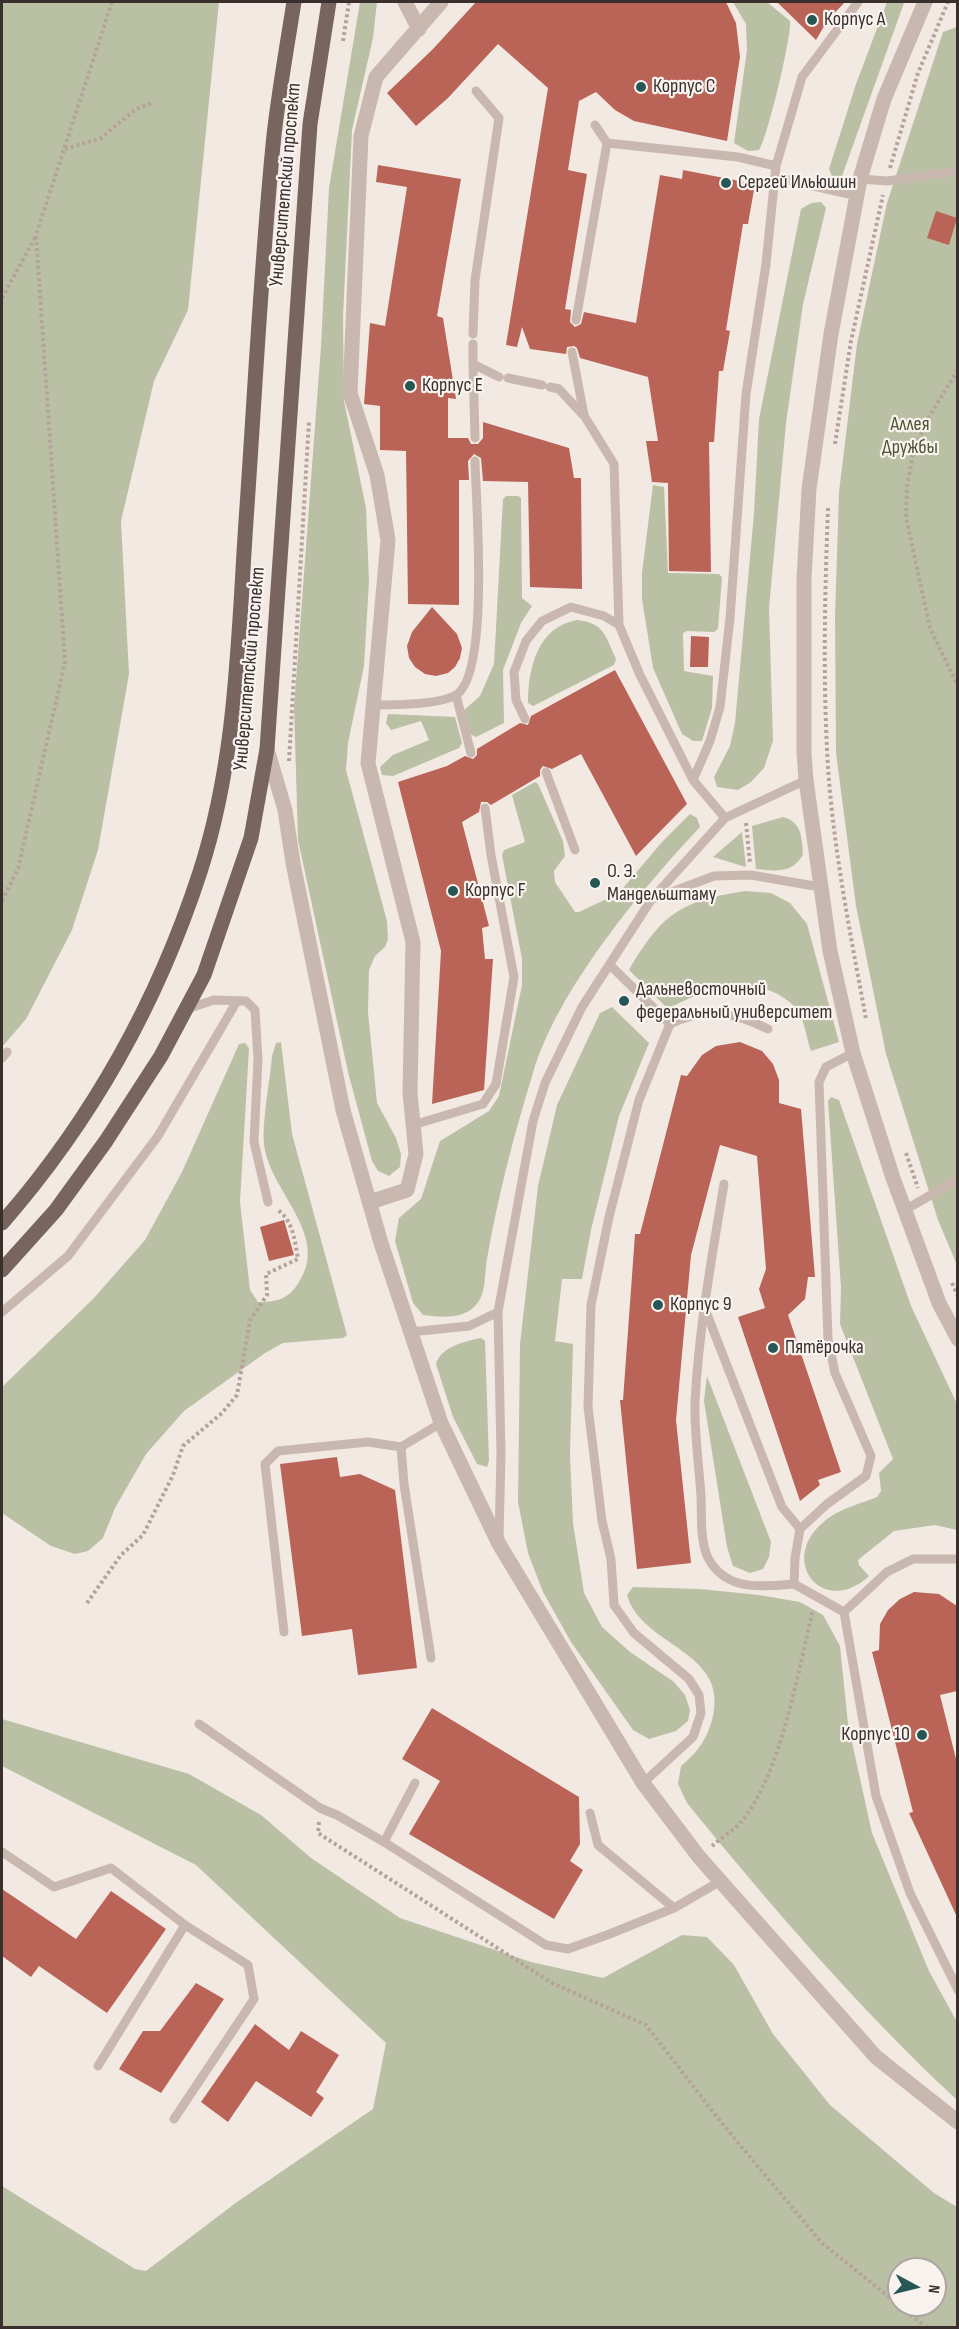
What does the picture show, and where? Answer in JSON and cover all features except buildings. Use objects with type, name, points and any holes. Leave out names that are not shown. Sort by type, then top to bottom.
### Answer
[{"type":"main road","name":"Университетский проспект","points":[[2,1222],[28,1193],[79,1123],[129,1043],[163,972],[201,871],[211,830],[230,745],[237,679],[267,215],[275,132],[294,2]]},
{"type":"main road","name":"Университетский проспект","points":[[2,1270],[56,1210],[106,1141],[161,1056],[204,975],[250,838],[267,749],[310,124],[328,2]]},
{"type":"street","points":[[405,2],[419,29]]},
{"type":"street","points":[[370,1202],[407,1190],[416,1154],[410,1093],[413,942],[368,763],[388,540],[377,475],[350,393],[361,136],[376,77],[441,2]]},
{"type":"street","points":[[925,2],[884,99],[860,179],[831,334],[809,489],[804,579],[806,780],[830,951],[853,1053],[905,1210],[939,1303],[957,1339]]},
{"type":"street","points":[[267,749],[285,810],[293,862],[343,1110],[410,1332],[441,1423],[499,1544],[643,1783],[699,1857],[876,2057],[957,2122]]},
{"type":"lane","points":[[693,780],[710,741],[720,707],[730,618],[746,394],[766,264],[775,171],[802,77],[858,2]]},
{"type":"lane","points":[[475,438],[472,364],[475,280],[499,118],[476,91]]},
{"type":"lane","points":[[576,320],[607,144],[595,125]]},
{"type":"lane","points":[[607,144],[738,157],[857,196]]},
{"type":"lane","points":[[860,179],[887,181],[957,171]]},
{"type":"lane","points":[[572,352],[585,417]]},
{"type":"lane","points":[[472,364],[504,378],[559,389],[585,417],[614,464],[619,625],[640,675],[693,780],[725,818]]},
{"type":"lane","points":[[374,705],[414,704],[456,695],[466,682],[475,653],[479,585],[475,461]]},
{"type":"lane","points":[[525,719],[516,700],[514,672],[526,641],[542,621],[571,607],[604,616],[619,625]]},
{"type":"lane","points":[[456,695],[471,753]]},
{"type":"lane","points":[[546,772],[575,850]]},
{"type":"lane","points":[[499,1544],[501,1454],[498,1312],[533,1121],[545,1083],[582,1007],[651,900],[725,818],[744,807],[806,780]]},
{"type":"lane","points":[[413,1125],[483,1104],[496,1084],[514,977],[491,855],[485,808]]},
{"type":"lane","points":[[651,900],[714,876],[752,875],[820,887]]},
{"type":"lane","points":[[610,965],[669,1024]]},
{"type":"lane","points":[[187,1009],[214,1000],[246,1001],[255,1010],[258,1059],[254,1142],[268,1203]]},
{"type":"lane","points":[[2,1312],[68,1256],[158,1136],[237,1001]]},
{"type":"lane","points":[[643,1783],[693,1737],[700,1713],[699,1695],[689,1679],[634,1633],[614,1605],[611,1559],[602,1521],[588,1407],[591,1305],[609,1217],[639,1101],[669,1024],[690,1014],[708,1013],[742,1016],[768,1029]]},
{"type":"lane","points":[[794,1584],[795,1558],[800,1529],[866,1476],[871,1456],[835,1373],[828,1339],[819,1082],[826,1067],[853,1053]]},
{"type":"lane","points":[[905,1210],[957,1179]]},
{"type":"lane","points":[[724,1184],[704,1306],[695,1403],[703,1540],[710,1562],[729,1580],[741,1585],[794,1584],[844,1612]]},
{"type":"lane","points":[[704,1306],[782,1507],[800,1529]]},
{"type":"lane","points":[[410,1332],[469,1326],[498,1312]]},
{"type":"lane","points":[[284,1632],[265,1464],[278,1451],[368,1442],[401,1447],[441,1423]]},
{"type":"lane","points":[[401,1447],[431,1658]]},
{"type":"lane","points":[[844,1612],[887,1572],[913,1559],[957,1559]]},
{"type":"lane","points":[[844,1612],[876,1796],[910,1893],[957,1990]]},
{"type":"lane","points":[[199,1724],[321,1808],[384,1842],[546,1945],[568,1949],[674,1908],[719,1882]]},
{"type":"lane","points":[[384,1842],[415,1783]]},
{"type":"lane","points":[[590,1813],[598,1845],[674,1908]]},
{"type":"lane","points":[[2,1852],[54,1887],[111,1868],[185,1925],[248,1965],[254,1999],[174,2120]]},
{"type":"lane","points":[[98,2066],[185,1925]]},
{"type":"path","points":[[2,298],[36,235],[112,2]]},
{"type":"path","points":[[342,47],[349,2]]},
{"type":"path","points":[[834,455],[851,340],[887,181],[918,73],[948,2]]},
{"type":"path","points":[[64,150],[101,138],[136,109],[153,104]]},
{"type":"path","points":[[2,901],[18,869],[65,662],[36,235]]},
{"type":"path","points":[[957,370],[928,418],[913,454],[907,487],[906,517],[930,628],[957,686]]},
{"type":"path","points":[[289,764],[310,416]]},
{"type":"path","points":[[828,501],[824,616],[827,751],[845,906],[868,1031]]},
{"type":"path","points":[[744,807],[752,875]]},
{"type":"path","points":[[904,1149],[922,1201]]},
{"type":"path","points":[[87,1603],[122,1555],[143,1535],[173,1475],[183,1446],[222,1413],[237,1395],[250,1320],[267,1295],[266,1274],[298,1259],[295,1237],[286,1216],[268,1203]]},
{"type":"path","points":[[950,1275],[957,1296]]},
{"type":"path","points":[[699,1857],[740,1823],[763,1785],[782,1729],[817,1598]]},
{"type":"path","points":[[321,1808],[318,1833],[552,1983],[646,2025],[720,2121],[821,2242],[927,2328]]},
{"type":"green space","points":[[2,2],[219,2],[188,310],[154,381],[121,521],[129,674],[98,850],[72,930],[26,1019],[2,1047]]},
{"type":"green space","points":[[360,2],[377,2],[373,38],[352,130],[343,317],[344,401],[366,508],[369,581],[364,666],[348,743],[346,770],[387,921],[388,939],[385,947],[375,956],[369,970],[368,1012],[377,1103],[396,1138],[401,1154],[400,1167],[389,1176],[378,1171],[372,1161],[348,1072],[298,840],[294,707],[321,346],[329,188]]},
{"type":"green space","points":[[733,2],[767,2],[790,21],[778,87],[768,128],[759,150],[748,151],[734,143],[747,50],[746,24]]},
{"type":"green space","points":[[887,2],[904,3],[842,176],[832,176],[829,169],[856,84]]},
{"type":"green space","name":"Аллея Дружбы","points":[[957,27],[957,1265],[938,1220],[886,1054],[856,906],[836,753],[835,616],[839,492],[857,344],[887,203],[943,32]]},
{"type":"green space","points":[[821,202],[826,208],[803,304],[786,423],[769,608],[773,741],[764,768],[751,782],[738,790],[717,787],[714,777],[730,746],[735,723],[754,513],[759,419],[801,209],[811,203]]},
{"type":"green space","points":[[653,485],[664,487],[668,573],[719,574],[722,577],[718,629],[714,632],[687,631],[683,633],[684,671],[713,676],[712,708],[702,741],[693,741],[682,734],[653,668],[642,599],[642,573]]},
{"type":"green space","points":[[506,496],[521,498],[522,598],[532,606],[521,623],[503,670],[504,723],[476,737],[470,734],[463,711],[480,696],[494,664],[503,499]]},
{"type":"green space","points":[[577,620],[593,624],[603,632],[616,659],[614,665],[533,706],[528,703],[530,676],[538,651],[553,631]]},
{"type":"green space","points":[[388,714],[455,717],[462,743],[459,748],[393,776],[382,775],[380,767],[393,755],[429,740],[421,721],[391,730],[386,723]]},
{"type":"green space","points":[[535,782],[538,784],[563,841],[565,856],[554,871],[555,882],[575,912],[619,893],[662,842],[690,814],[697,818],[700,827],[652,881],[603,942],[561,1008],[545,1041],[533,1073],[507,1165],[491,1235],[482,1296],[475,1306],[464,1314],[443,1317],[423,1315],[413,1303],[395,1241],[399,1218],[421,1199],[440,1141],[489,1111],[499,1096],[522,985],[522,959],[502,855],[504,850],[525,842],[512,795]]},
{"type":"green space","points":[[783,817],[794,823],[800,831],[803,855],[793,865],[783,870],[756,869],[752,826]]},
{"type":"green space","points":[[742,832],[746,867],[713,857]]},
{"type":"green space","points":[[745,891],[771,893],[790,903],[807,924],[839,1042],[811,1051],[799,1012],[782,997],[767,989],[733,986],[716,989],[699,994],[668,1009],[629,970],[652,935],[675,913],[704,900]]},
{"type":"green space","points":[[612,1007],[649,1043],[619,1116],[591,1230],[582,1279],[562,1279],[555,1341],[573,1344],[570,1455],[573,1523],[584,1593],[602,1627],[630,1652],[674,1682],[685,1695],[690,1710],[688,1721],[676,1731],[649,1739],[633,1730],[571,1642],[543,1592],[528,1553],[518,1502],[520,1344],[538,1186],[557,1105],[600,1013]]},
{"type":"green space","points":[[281,1042],[292,1134],[347,1335],[343,1338],[283,1343],[265,1353],[184,1411],[146,1454],[115,1508],[103,1538],[88,1551],[75,1554],[51,1546],[2,1513],[2,1387],[93,1299],[145,1240],[182,1172],[239,1044],[245,1043],[249,1048],[240,1202],[250,1290],[258,1302],[280,1299],[293,1290],[306,1267],[308,1249],[304,1232],[268,1162],[264,1144],[265,1112],[272,1056],[276,1043]]},
{"type":"green space","points":[[831,1097],[839,1100],[911,1306],[957,1404],[957,1530],[935,1525],[894,1531],[858,1560],[859,1565],[869,1576],[851,1588],[835,1591],[821,1587],[810,1578],[805,1564],[805,1549],[813,1533],[830,1517],[877,1497],[881,1491],[879,1473],[893,1459],[840,1324],[841,1288],[828,1101]]},
{"type":"green space","points":[[481,1338],[485,1341],[489,1461],[487,1467],[477,1464],[453,1417],[436,1364],[438,1358],[448,1349]]},
{"type":"green space","points":[[707,1376],[771,1542],[769,1557],[763,1569],[750,1573],[733,1566],[727,1547],[704,1401]]},
{"type":"green space","points":[[633,1587],[700,1589],[759,1595],[800,1602],[823,1615],[840,1646],[848,1724],[872,1833],[929,1971],[957,2022],[957,2100],[885,2030],[817,1956],[687,1803],[678,1784],[681,1766],[705,1738],[713,1716],[714,1694],[708,1677],[696,1662],[649,1627],[636,1612],[627,1595]]},
{"type":"green space","points":[[2,1719],[189,1774],[261,1815],[311,1858],[400,1918],[531,1962],[603,1978],[682,1935],[707,1937],[734,1965],[773,2034],[830,2105],[934,2193],[957,2207],[957,2327],[2,2327],[2,2186],[135,2269],[146,2271],[237,2202],[373,2109],[386,2043],[196,1865],[2,1766]]},
{"type":"place","name":"Корпус A","points":[[812,20]]},
{"type":"place","name":"Корпус C","points":[[641,87]]},
{"type":"place","name":"Сергей Ильюшин","points":[[726,183]]},
{"type":"place","name":"Корпус E","points":[[410,386]]},
{"type":"place","name":"О. Э. Мандельштаму","points":[[595,883]]},
{"type":"place","name":"Корпус F","points":[[453,891]]},
{"type":"place","name":"Дальневосточный федеральный университет","points":[[624,1001]]},
{"type":"place","name":"Корпус 9","points":[[658,1305]]},
{"type":"place","name":"Пятёрочка","points":[[773,1348]]},
{"type":"place","name":"Корпус 10","points":[[922,1735]]}]
